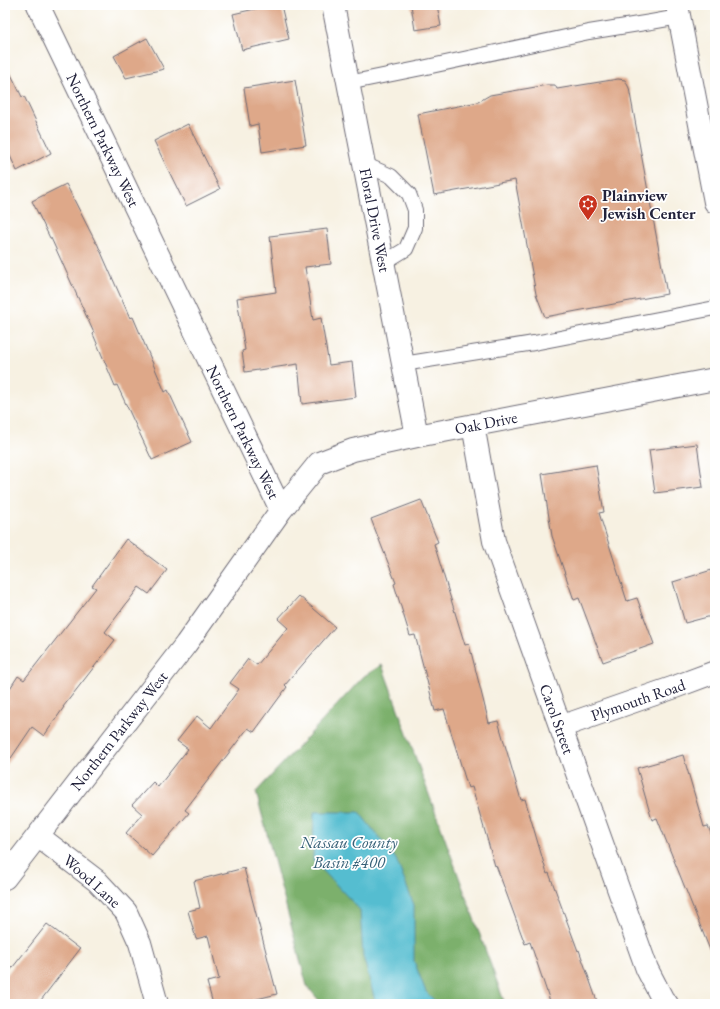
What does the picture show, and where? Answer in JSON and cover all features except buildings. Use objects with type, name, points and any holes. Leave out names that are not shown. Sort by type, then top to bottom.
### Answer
[{"type":"street","name":"Northern Parkway West","points":[[5,878],[186,644],[280,510],[38,5]]},
{"type":"street","name":"Floral Drive West","points":[[333,5],[416,436]]},
{"type":"street","points":[[678,11],[715,202]]},
{"type":"street","name":"Oak Drive","points":[[280,510],[319,463],[353,450],[416,436],[715,380]]},
{"type":"street","name":"Carol Street","points":[[473,425],[494,541],[647,969],[662,1000],[667,1004]]},
{"type":"street","name":"Plymouth Road","points":[[560,727],[715,672]]},
{"type":"street","name":"Wood Lane","points":[[38,836],[97,881],[126,912],[140,943],[157,1004]]},
{"type":"lane","points":[[348,83],[589,32],[651,22],[678,11]]},
{"type":"lane","points":[[364,164],[391,176],[409,194],[415,210],[415,228],[406,249],[383,263]]},
{"type":"lane","points":[[403,364],[534,343],[715,308]]},
{"type":"green space","points":[[382,665],[505,1004],[322,1004],[307,986],[256,792],[364,676]]},
{"type":"water","name":"Nassau County Basin #400","points":[[314,812],[359,812],[396,859],[414,905],[414,961],[426,992],[438,1004],[376,1004],[363,956],[360,910],[313,860]]},
{"type":"place","name":"Plainview Jewish Center","points":[[588,221]]}]
